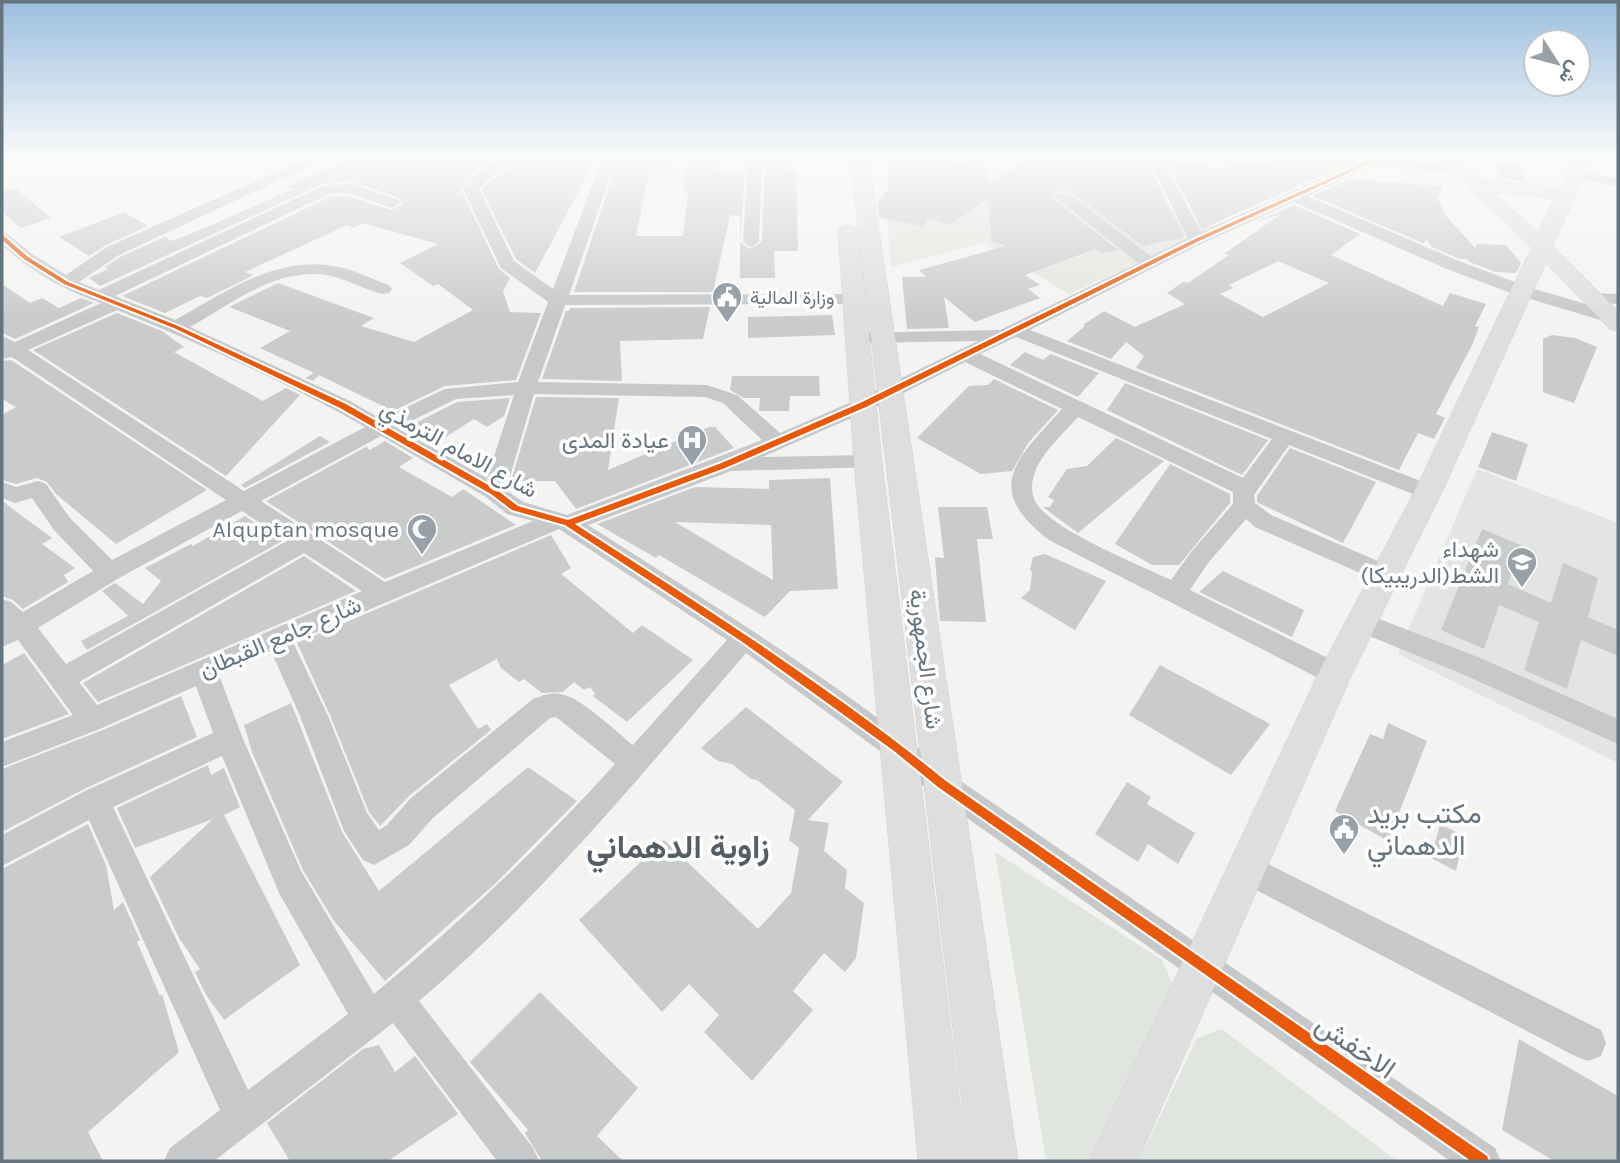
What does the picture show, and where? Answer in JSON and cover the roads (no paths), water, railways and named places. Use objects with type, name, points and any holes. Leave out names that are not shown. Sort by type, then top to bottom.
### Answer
[{"type":"main road","name":"شارع الجمهورية","points":[[846,211],[856,299],[871,336]]},
{"type":"main road","name":"شارع الجمهورية","points":[[863,211],[878,397],[942,784],[994,1161]]},
{"type":"main road","points":[[1503,211],[1591,298],[1616,314]]},
{"type":"main road","points":[[1113,1161],[1335,674],[1428,492],[1560,211]]},
{"type":"main road","name":"شارع الجمهورية","points":[[878,397],[868,461],[943,1161]]},
{"type":"street","points":[[66,283],[113,251],[204,211]]},
{"type":"street","points":[[219,211],[252,226]]},
{"type":"street","points":[[6,349],[283,211]]},
{"type":"street","points":[[482,211],[507,264],[558,300],[856,299]]},
{"type":"street","points":[[494,492],[526,388],[590,211]]},
{"type":"street","points":[[751,242],[752,211]]},
{"type":"street","points":[[1083,211],[1149,263]]},
{"type":"street","points":[[1182,211],[1197,240]]},
{"type":"street","name":"شارع جامع القبطان","points":[[2,755],[92,720],[383,593],[563,522],[722,466],[878,397],[1260,211]]},
{"type":"street","points":[[1328,211],[1521,291],[1616,314]]},
{"type":"street","name":"شارع الامام الترمذي","points":[[3,240],[66,283],[176,327],[344,406],[494,492],[515,508],[563,522],[744,638],[898,748],[942,784]]},
{"type":"street","points":[[39,267],[113,251]]},
{"type":"street","points":[[176,327],[265,279],[292,271],[330,270],[383,289]]},
{"type":"street","points":[[871,336],[1010,332],[1428,492]]},
{"type":"street","points":[[6,349],[383,593]]},
{"type":"street","points":[[964,354],[1074,407],[1245,497],[1263,521],[1385,574]]},
{"type":"street","points":[[92,720],[63,678],[9,624],[246,502],[380,428],[452,393],[526,388],[717,393],[730,399],[777,442]]},
{"type":"street","points":[[1074,407],[1021,474],[1020,495],[1025,505],[1044,526],[1335,674]]},
{"type":"street","points":[[1175,593],[1245,497],[1285,436]]},
{"type":"street","points":[[722,466],[868,461]]},
{"type":"street","points":[[2,490],[15,495],[38,489],[43,501],[69,535],[110,572]]},
{"type":"street","points":[[63,678],[306,541]]},
{"type":"street","points":[[1361,622],[1469,665],[1618,732]]},
{"type":"street","points":[[278,637],[314,716],[355,821],[374,850],[398,835],[422,808],[543,707],[559,705],[565,708],[633,762]]},
{"type":"street","points":[[183,1161],[383,1010],[493,912],[540,866],[744,638]]},
{"type":"street","points":[[204,670],[229,739],[290,882],[383,1010],[520,1161]]},
{"type":"street","points":[[2,851],[95,801],[229,739]]},
{"type":"street","name":"الاخفش","points":[[942,784],[1482,1161]]},
{"type":"street","points":[[95,801],[242,1117]]},
{"type":"street","points":[[1248,869],[1588,1043]]},
{"type":"place","name":"وزارة المالية","points":[[727,324]]},
{"type":"place","name":"عيادة المدى","points":[[692,467]]},
{"type":"place","name":"Alquptan mosque","points":[[422,556]]},
{"type":"place","name":"شهداء الشط(الدريبيكا)","points":[[1522,589]]},
{"type":"place","name":"مكتب بريد الدهماني","points":[[1344,856]]},
{"type":"district","name":"زاوية الدهماني","points":[[678,847]]}]
